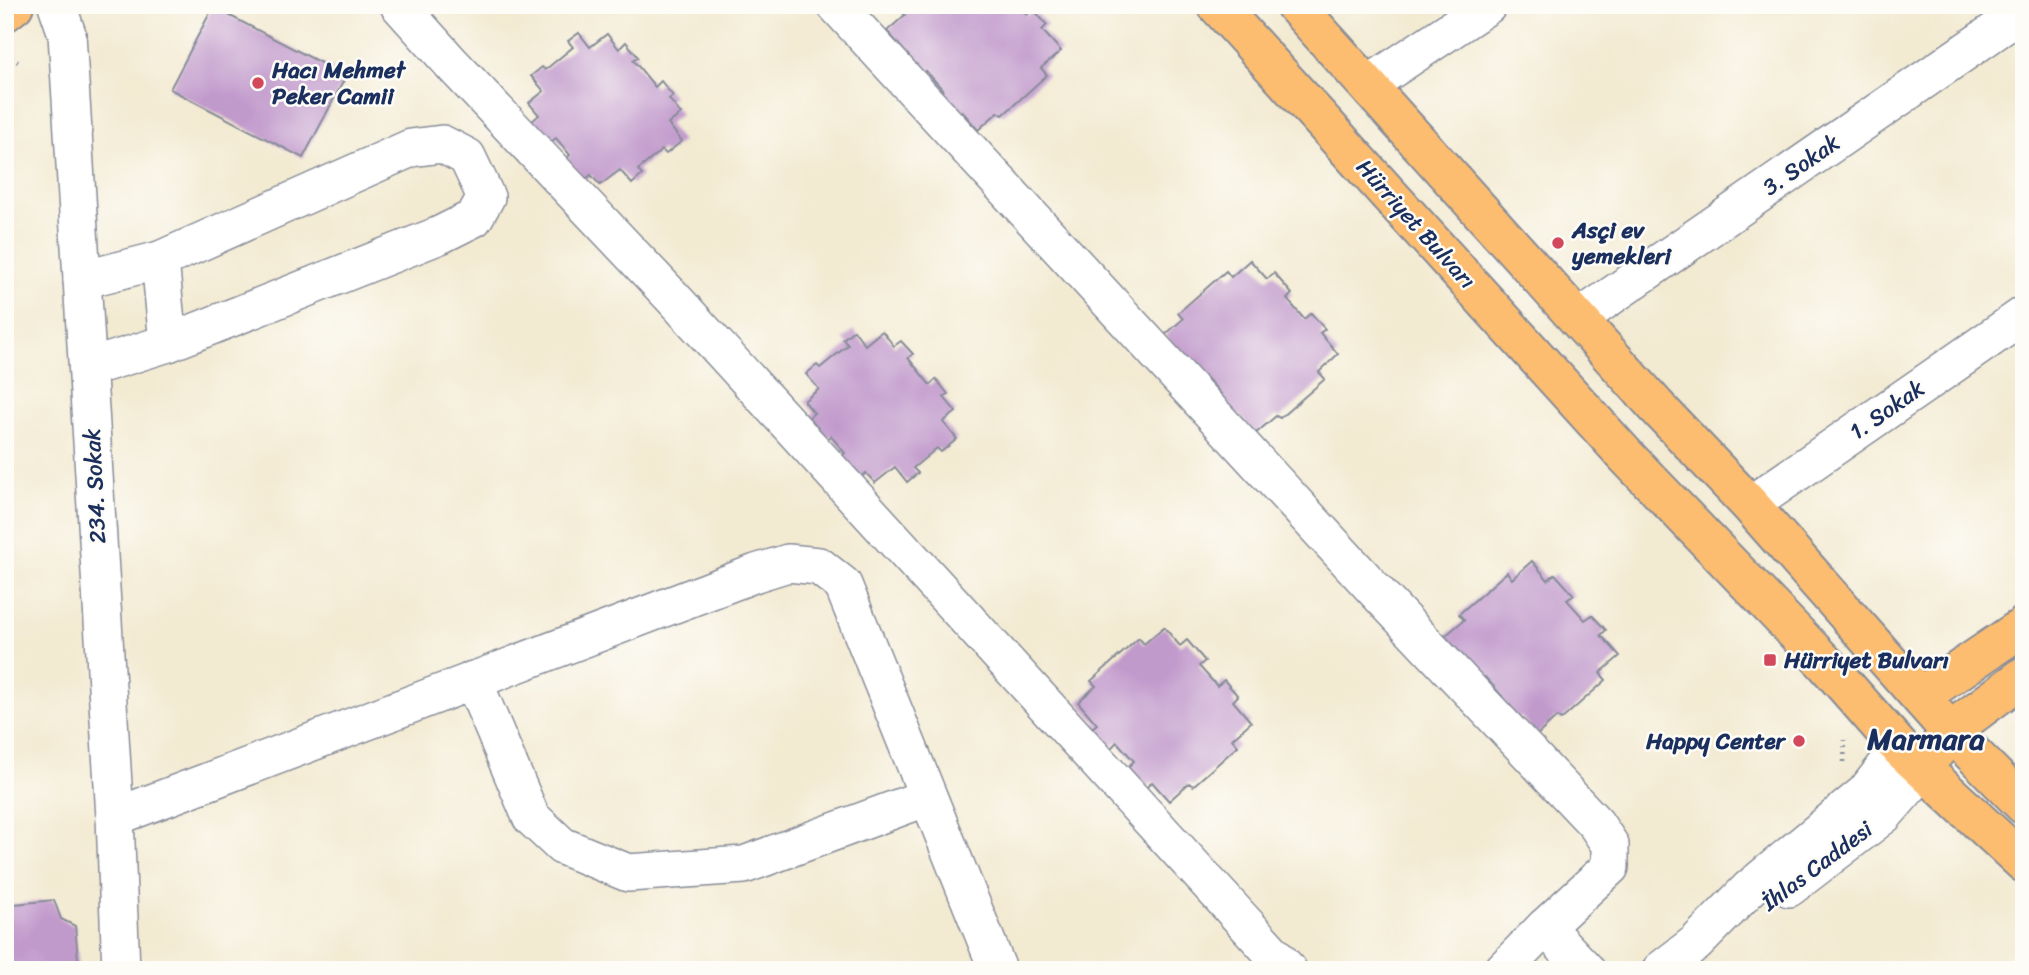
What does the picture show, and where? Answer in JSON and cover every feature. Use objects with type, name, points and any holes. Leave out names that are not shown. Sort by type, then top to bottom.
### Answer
[{"type":"main road","points":[[5,12],[14,5]]},
{"type":"main road","name":"Hürriyet Bulvarı","points":[[1217,5],[1626,456],[1826,664],[1912,758],[2024,863]]},
{"type":"main road","points":[[1295,5],[1656,407],[1750,505],[1950,731],[2024,805]]},
{"type":"main road","points":[[1912,758],[1920,696],[2024,626]]},
{"type":"main road","points":[[1912,758],[2024,676]]},
{"type":"street","name":"234. Sokak","points":[[57,5],[67,34],[115,817],[121,970]]},
{"type":"street","points":[[399,5],[675,300],[1288,970]]},
{"type":"street","points":[[836,5],[1374,589],[1596,824],[1610,845],[1610,867],[1503,970]]},
{"type":"street","points":[[1368,85],[1488,5]]},
{"type":"street","name":"3. Sokak","points":[[1578,319],[2024,11]]},
{"type":"street","points":[[82,279],[160,260],[411,148],[442,144],[467,157],[486,197],[474,218],[440,235],[169,343],[88,368]]},
{"type":"street","points":[[160,260],[169,343]]},
{"type":"street","name":"1. Sokak","points":[[1750,505],[2024,315]]},
{"type":"street","points":[[115,817],[755,573],[788,563],[819,566],[843,586],[998,970]]},
{"type":"street","points":[[473,680],[531,817],[562,846],[628,873],[744,865],[928,797]]},
{"type":"street","name":"İhlas Caddesi","points":[[1661,970],[1696,943],[1749,888],[1912,758]]},
{"type":"street","points":[[1545,927],[1586,970]]},
{"type":"path","points":[[5,54],[18,62]]},
{"type":"building","points":[[905,5],[1018,5],[1027,15],[1033,9],[1047,25],[1042,30],[1061,51],[1041,68],[1047,75],[1003,115],[998,112],[978,130],[962,111],[955,116],[937,96],[943,90],[926,71],[919,77],[902,57],[906,53],[887,31],[905,15],[900,10]]},
{"type":"building","name":"Hacı Mehmet Peker Camii","points":[[213,7],[346,76],[303,158],[170,89]]},
{"type":"building","points":[[579,33],[590,47],[607,34],[619,49],[626,42],[638,57],[633,60],[655,87],[661,81],[673,96],[669,99],[681,114],[668,124],[682,141],[666,154],[662,150],[638,170],[642,175],[632,184],[620,170],[600,185],[591,175],[584,181],[566,159],[570,155],[556,138],[548,144],[530,123],[539,115],[529,103],[544,91],[531,76],[542,67],[545,70],[573,47],[568,41]]},
{"type":"building","points":[[1250,260],[1267,279],[1274,273],[1292,294],[1287,299],[1304,319],[1311,313],[1325,329],[1320,333],[1338,354],[1319,372],[1325,379],[1280,418],[1276,416],[1255,434],[1239,415],[1233,420],[1215,400],[1221,394],[1204,375],[1197,381],[1165,335],[1183,319],[1178,313],[1226,271],[1231,277]]},
{"type":"building","points":[[854,330],[865,345],[882,331],[894,346],[901,341],[913,354],[908,358],[930,385],[936,379],[948,394],[944,397],[956,412],[943,422],[957,439],[941,452],[937,448],[913,468],[918,473],[907,482],[895,467],[875,483],[866,473],[859,479],[841,457],[845,453],[831,436],[823,442],[805,421],[814,413],[804,401],[819,389],[806,374],[817,365],[820,368],[848,345],[843,339]]},
{"type":"building","points":[[1532,561],[1548,580],[1555,574],[1574,595],[1567,600],[1585,620],[1592,615],[1606,630],[1601,635],[1620,656],[1600,673],[1606,680],[1561,720],[1557,717],[1537,735],[1520,716],[1514,722],[1496,701],[1502,696],[1485,677],[1478,682],[1460,662],[1465,658],[1445,636],[1464,620],[1459,614],[1507,572],[1512,579]]},
{"type":"building","points":[[1164,627],[1180,646],[1187,640],[1205,661],[1199,666],[1217,686],[1224,680],[1238,696],[1233,701],[1251,722],[1232,739],[1238,746],[1193,786],[1189,783],[1169,801],[1152,782],[1146,788],[1128,767],[1134,761],[1117,742],[1110,749],[1092,728],[1097,724],[1078,702],[1096,686],[1091,681],[1139,638],[1144,644]]},
{"type":"building","points":[[54,900],[61,919],[75,926],[79,970],[5,970],[5,905]]},
{"type":"place","name":"Hacı Mehmet Peker Camii","points":[[258,83]]},
{"type":"place","name":"Asçi ev yemekleri","points":[[1558,243]]},
{"type":"place","name":"Hürriyet Bulvarı","points":[[1770,660]]},
{"type":"place","name":"Happy Center","points":[[1799,741]]},
{"type":"district","name":"Marmara","points":[[1926,739]]}]
